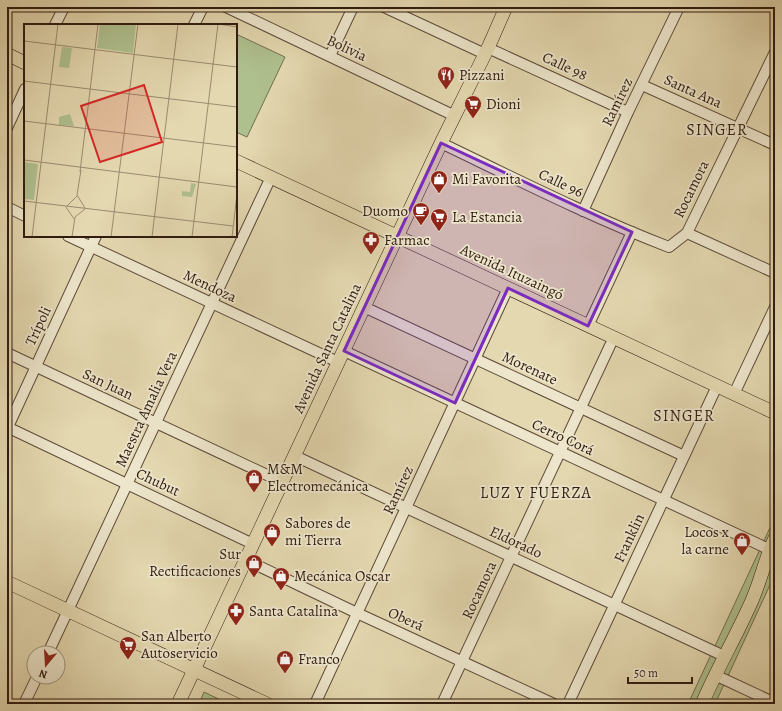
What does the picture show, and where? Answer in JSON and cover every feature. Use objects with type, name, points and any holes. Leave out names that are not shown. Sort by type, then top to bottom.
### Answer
[{"type":"main road","name":"Avenida Santa Catalina","points":[[178,704],[441,143],[487,51],[506,7]]},
{"type":"main road","points":[[7,54],[24,62]]},
{"type":"main road","name":"Avenida Ituzaingó","points":[[237,161],[775,413]]},
{"type":"main road","points":[[702,704],[724,656],[750,607],[773,547]]},
{"type":"main road","points":[[7,582],[267,704]]},
{"type":"street","points":[[56,24],[64,7]]},
{"type":"street","points":[[194,24],[203,7]]},
{"type":"street","name":"Bolivia","points":[[226,7],[455,116]]},
{"type":"street","points":[[330,56],[353,7]]},
{"type":"street","name":"Calle 98","points":[[384,7],[628,112]]},
{"type":"street","name":"Ramírez","points":[[583,211],[628,112],[642,86],[679,7]]},
{"type":"street","name":"Rocamora","points":[[669,247],[687,233],[775,52]]},
{"type":"street","name":"Santa Ana","points":[[642,86],[775,145]]},
{"type":"street","points":[[7,128],[24,91]]},
{"type":"street","name":"Calle 96","points":[[441,143],[583,211],[669,247]]},
{"type":"street","name":"Maestra Amalia Vera","points":[[52,645],[271,178]]},
{"type":"street","points":[[7,207],[24,216]]},
{"type":"street","points":[[588,326],[632,232]]},
{"type":"street","points":[[687,233],[775,273]]},
{"type":"street","name":"Mendoza","points":[[70,237],[212,303],[341,357]]},
{"type":"street","name":"Trípoli","points":[[7,428],[96,237]]},
{"type":"street","name":"Ramírez","points":[[315,704],[508,288]]},
{"type":"street","name":"Morenate","points":[[364,307],[684,456]]},
{"type":"street","points":[[734,394],[775,307]]},
{"type":"street","name":"Rocamora","points":[[442,704],[614,337]]},
{"type":"street","name":"San Juan","points":[[7,353],[282,482]]},
{"type":"street","name":"Cerro Corá","points":[[341,357],[455,403],[664,500],[773,547]]},
{"type":"street","name":"Franklin","points":[[568,704],[717,386]]},
{"type":"street","name":"Chubut","points":[[7,428],[253,544]]},
{"type":"street","name":"Eldorado","points":[[295,456],[724,656]]},
{"type":"street","name":"Oberá","points":[[246,560],[554,704]]},
{"type":"street","points":[[715,675],[775,703]]},
{"type":"street","points":[[24,704],[33,685]]},
{"type":"highlighted area","points":[[441,143],[632,232],[588,326],[508,288],[455,403],[344,351]]},
{"type":"green space","points":[[237,34],[285,57],[247,137],[237,132]]},
{"type":"green space","points":[[775,517],[775,574],[715,704],[688,704]]},
{"type":"green space","points":[[204,692],[229,704],[199,704]]},
{"type":"place","name":"Pizzani","points":[[446,90]]},
{"type":"place","name":"Dioni","points":[[473,119]]},
{"type":"place","name":"Mi Favorita","points":[[439,194]]},
{"type":"place","name":"Duomo","points":[[421,226]]},
{"type":"place","name":"La Estancia","points":[[439,232]]},
{"type":"place","name":"Farmac","points":[[371,255]]},
{"type":"place","name":"M&M Electromecánica","points":[[254,493]]},
{"type":"place","name":"Sabores de mi Tierra","points":[[272,547]]},
{"type":"place","name":"Locos x la carne","points":[[742,556]]},
{"type":"place","name":"Sur Rectificaciones","points":[[254,578]]},
{"type":"place","name":"Mecánica Oscar","points":[[281,591]]},
{"type":"place","name":"Santa Catalina","points":[[236,626]]},
{"type":"place","name":"San Alberto Autoservicio","points":[[128,660]]},
{"type":"place","name":"Franco","points":[[285,674]]},
{"type":"district","name":"SINGER","points":[[717,130]]},
{"type":"district","name":"SINGER","points":[[684,416]]},
{"type":"district","name":"LUZ Y FUERZA","points":[[536,493]]}]
